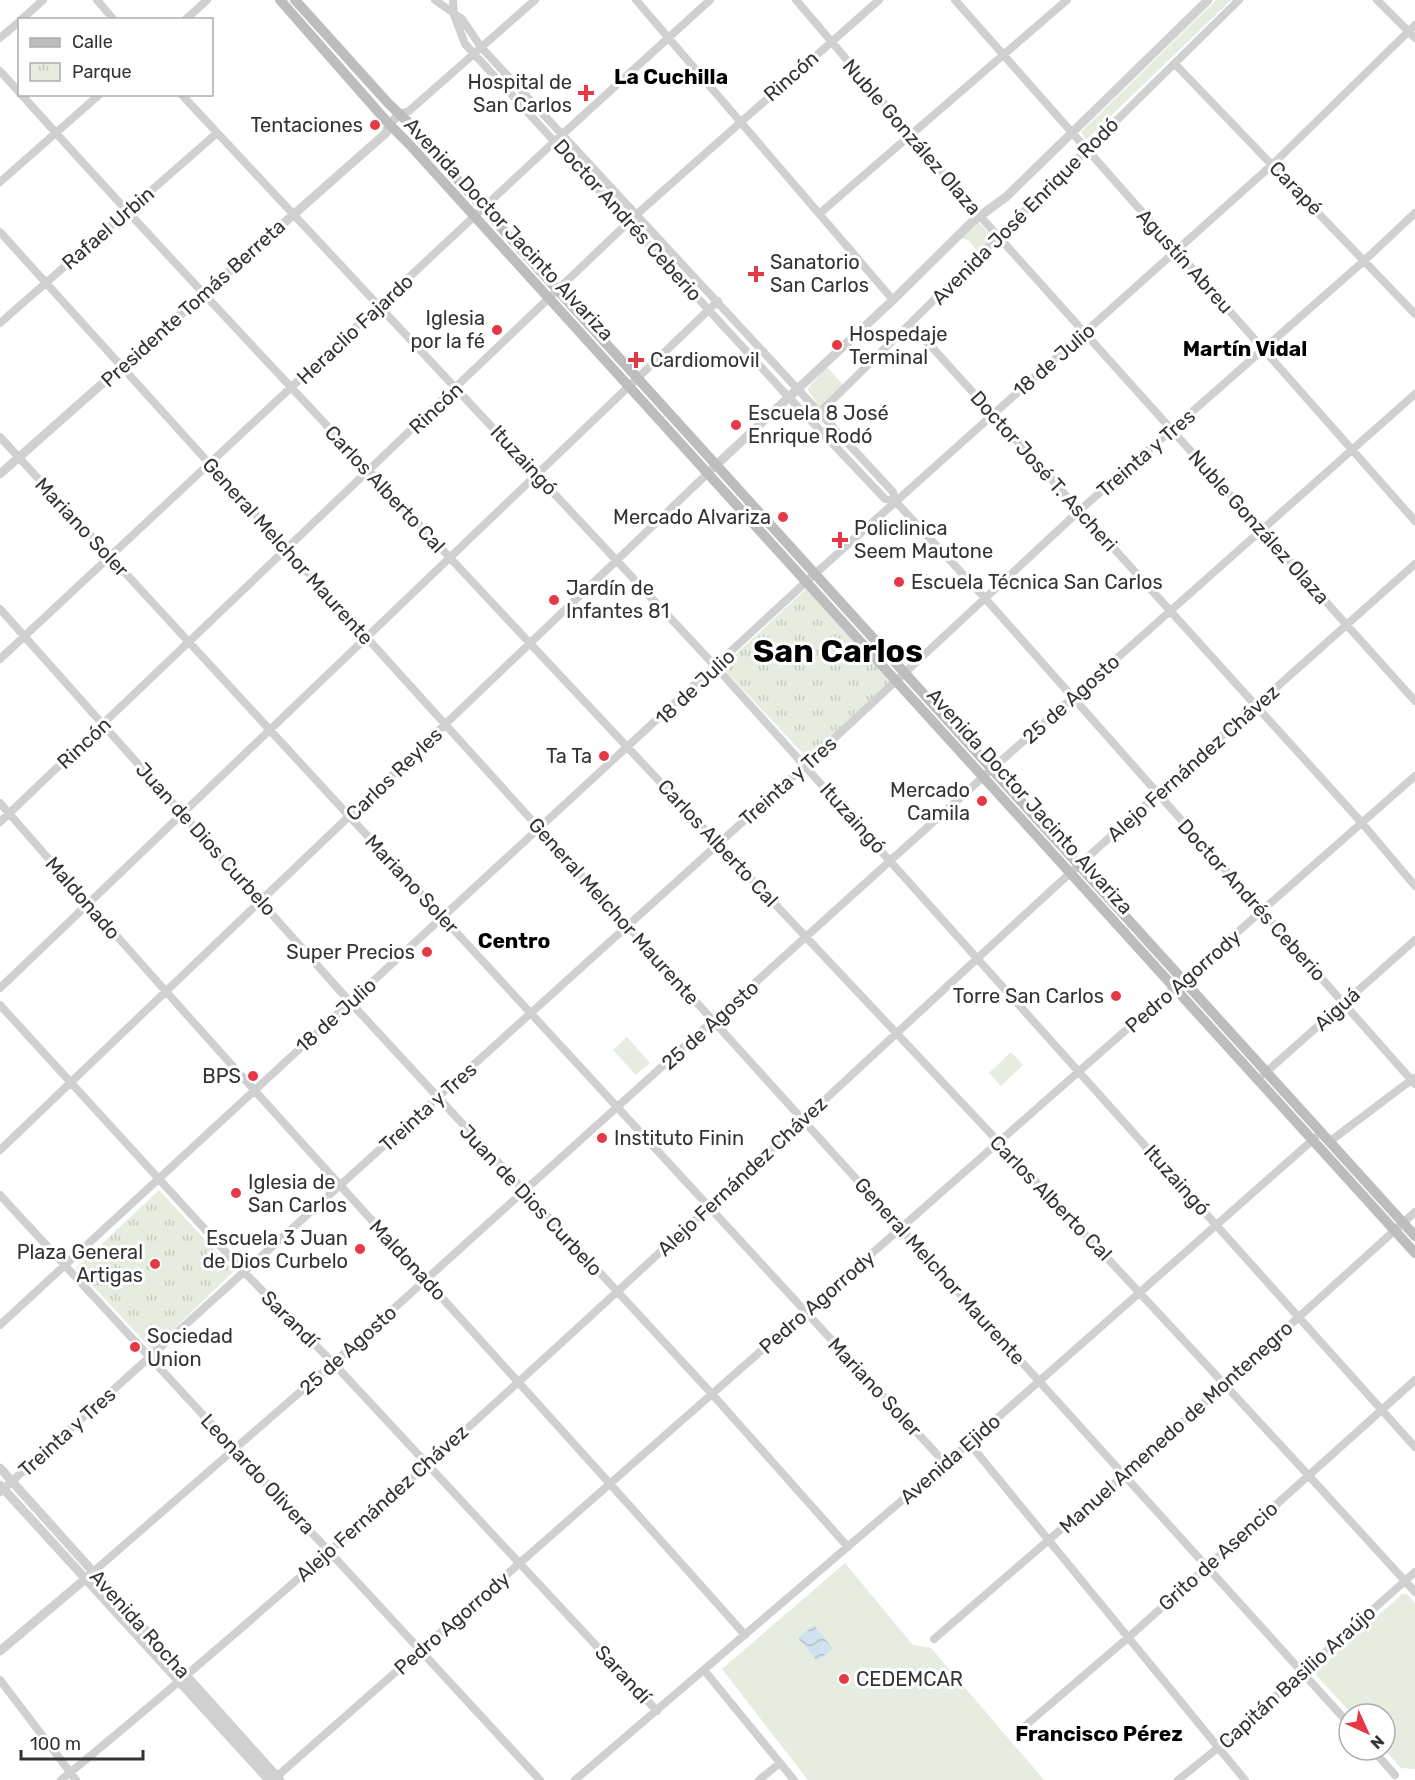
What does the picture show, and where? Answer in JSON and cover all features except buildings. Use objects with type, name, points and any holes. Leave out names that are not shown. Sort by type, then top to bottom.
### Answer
[{"type":"main road","name":"Avenida Doctor Jacinto Alvariza","points":[[280,0],[391,130],[476,218],[807,581],[902,677]]},
{"type":"main road","name":"Avenida Doctor Jacinto Alvariza","points":[[296,0],[406,115],[418,136],[816,573],[902,677],[987,773],[1399,1227],[1415,1236]]},
{"type":"main road","name":"Avenida Doctor Jacinto Alvariza","points":[[1316,1136],[1329,1142],[1399,1227],[1415,1253]]},
{"type":"street","points":[[22,18],[43,0]]},
{"type":"street","points":[[97,0],[112,18]]},
{"type":"street","points":[[187,18],[207,0]]},
{"type":"street","points":[[435,0],[454,15]]},
{"type":"street","points":[[453,0],[454,15]]},
{"type":"street","name":"Presidente Tomás Berreta","points":[[0,474],[391,130],[473,53],[535,0]]},
{"type":"street","points":[[636,0],[893,300]]},
{"type":"street","name":"Heraclio Fajardo","points":[[0,659],[476,218],[555,141],[710,0]]},
{"type":"street","name":"Nuble González Olaza","points":[[796,0],[979,215],[1415,701]]},
{"type":"street","name":"Rincón","points":[[0,822],[637,214],[879,0]]},
{"type":"street","name":"Agustín Abreu","points":[[955,0],[1002,56],[1415,521]]},
{"type":"street","points":[[819,214],[1067,0]]},
{"type":"street","name":"Avenida José Enrique Rodó","points":[[789,397],[893,300],[979,215],[1006,197],[1208,0]]},
{"type":"street","name":"Avenida José Enrique Rodó","points":[[811,421],[1239,0]]},
{"type":"street","points":[[1377,0],[1415,39]]},
{"type":"street","name":"Doctor Andrés Ceberio","points":[[454,15],[462,19],[481,47],[893,492],[896,502],[984,597],[1414,1081]]},
{"type":"street","name":"Doctor Andrés Ceberio","points":[[454,15],[465,44],[473,53],[811,421],[885,499],[896,502]]},
{"type":"street","points":[[0,38],[18,22]]},
{"type":"street","name":"18 de Julio","points":[[0,1325],[716,668],[807,581],[1273,164],[1415,25]]},
{"type":"street","name":"Carapé","points":[[1175,64],[1415,314]]},
{"type":"street","name":"Carlos Alberto Cal","points":[[0,71],[18,92]]},
{"type":"street","name":"Carlos Alberto Cal","points":[[22,96],[126,213],[1141,1293],[1415,1592]]},
{"type":"street","points":[[0,182],[98,96]]},
{"type":"street","name":"Ituzaingó","points":[[183,96],[806,765],[1415,1447]]},
{"type":"street","name":"Rafael Urbin","points":[[0,323],[217,133]]},
{"type":"street","name":"Treinta y Tres","points":[[1,1489],[12,1482],[806,765],[1080,510],[1365,261],[1415,213]]},
{"type":"street","name":"General Melchor Maurente","points":[[0,232],[1337,1711]]},
{"type":"street","points":[[0,988],[718,301]]},
{"type":"street","name":"Doctor José T. Ascheri","points":[[911,324],[1362,823],[1415,886]]},
{"type":"street","name":"25 de Agosto","points":[[0,1651],[235,1450],[427,1280],[987,773],[1415,394]]},
{"type":"street","name":"Carlos Reyles","points":[[0,1150],[789,397]]},
{"type":"street","name":"Mariano Soler","points":[[0,437],[945,1463]]},
{"type":"street","name":"Alejo Fernández Chávez","points":[[61,1780],[330,1552],[617,1292],[1074,869],[1415,564]]},
{"type":"street","name":"Juan de Dios Curbelo","points":[[0,609],[350,1002],[712,1394],[849,1547]]},
{"type":"street","name":"Pedro Agorrody","points":[[275,1779],[1415,776]]},
{"type":"street","name":"Maldonado","points":[[0,803],[253,1091],[611,1483],[745,1635]]},
{"type":"street","name":"Aiguá","points":[[1263,1076],[1415,940]]},
{"type":"street","name":"Sarandí","points":[[0,1005],[243,1271],[333,1363],[657,1711]]},
{"type":"street","points":[[1329,1142],[1414,1081]]},
{"type":"street","name":"Avenida Ejido","points":[[575,1780],[969,1443],[1316,1136]]},
{"type":"street","name":"Leonardo Olivera","points":[[0,1196],[540,1780]]},
{"type":"street","name":"Manuel Amenedo de Montenegro","points":[[934,1639],[1124,1475],[1415,1212]]},
{"type":"street","name":"Grito de Asencio","points":[[1019,1731],[1130,1636],[1415,1380]]},
{"type":"street","points":[[969,1443],[1130,1636],[1245,1780]]},
{"type":"street","name":"Avenida Rocha","points":[[0,1468],[93,1572],[182,1678]]},
{"type":"street","name":"Avenida Rocha","points":[[1,1489],[275,1779]]},
{"type":"street","name":"Capitán Basilio Araújo","points":[[1178,1780],[1219,1747],[1415,1572]]},
{"type":"street","points":[[704,1670],[794,1780]]},
{"type":"street","points":[[0,1680],[76,1780]]},
{"type":"street","points":[[1384,1762],[1395,1775]]},
{"type":"street","points":[[759,1780],[780,1763]]},
{"type":"green space","points":[[1216,0],[1231,0],[1086,140],[1081,132]]},
{"type":"green space","points":[[978,222],[990,234],[989,241],[979,253],[968,240],[960,238]]},
{"type":"green space","points":[[827,367],[843,385],[820,407],[807,389]]},
{"type":"green space","points":[[806,589],[891,683],[808,759],[722,667]]},
{"type":"green space","points":[[627,1037],[650,1063],[636,1075],[613,1050]]},
{"type":"green space","points":[[1011,1052],[1023,1065],[1001,1086],[989,1073]]},
{"type":"green space","points":[[159,1190],[234,1271],[152,1350],[76,1268]]},
{"type":"green space","name":"CEDEMCAR","points":[[845,1563],[913,1645],[931,1648],[1044,1780],[808,1780],[722,1669]]},
{"type":"green space","points":[[1402,1594],[1407,1594],[1415,1603],[1415,1769],[1401,1768],[1396,1762],[1397,1702],[1341,1702],[1316,1675],[1316,1671]]},
{"type":"water","points":[[814,1625],[833,1649],[817,1661],[798,1638]]},
{"type":"place","name":"Hospital de San Carlos","points":[[586,93]]},
{"type":"place","name":"Tentaciones","points":[[375,125]]},
{"type":"place","name":"Sanatorio San Carlos","points":[[756,274]]},
{"type":"place","name":"Iglesia por la fé","points":[[497,330]]},
{"type":"place","name":"Hospedaje Terminal","points":[[837,345]]},
{"type":"place","name":"Cardiomovil","points":[[636,360]]},
{"type":"place","name":"Escuela 8 José Enrique Rodó","points":[[736,425]]},
{"type":"place","name":"Mercado Alvariza","points":[[783,517]]},
{"type":"place","name":"Policlinica Seem Mautone","points":[[840,540]]},
{"type":"place","name":"Escuela Técnica San Carlos","points":[[899,582]]},
{"type":"place","name":"Jardín de Infantes 81","points":[[554,600]]},
{"type":"place","name":"Ta Ta","points":[[604,756]]},
{"type":"place","name":"Mercado Camila","points":[[982,801]]},
{"type":"place","name":"Super Precios","points":[[427,952]]},
{"type":"place","name":"Torre San Carlos","points":[[1116,996]]},
{"type":"place","name":"BPS","points":[[253,1076]]},
{"type":"place","name":"Instituto Finin","points":[[602,1138]]},
{"type":"place","name":"Iglesia de San Carlos","points":[[236,1193]]},
{"type":"place","name":"Escuela 3 Juan de Dios Curbelo","points":[[360,1249]]},
{"type":"place","name":"Plaza General Artigas","points":[[155,1264]]},
{"type":"place","name":"Sociedad Union","points":[[135,1347]]},
{"type":"place","name":"CEDEMCAR","points":[[844,1679]]},
{"type":"district","name":"La Cuchilla","points":[[671,77]]},
{"type":"district","name":"Martín Vidal","points":[[1245,349]]},
{"type":"district","name":"San Carlos","points":[[838,651]]},
{"type":"district","name":"Centro","points":[[514,941]]},
{"type":"district","name":"Francisco Pérez","points":[[1099,1734]]}]
